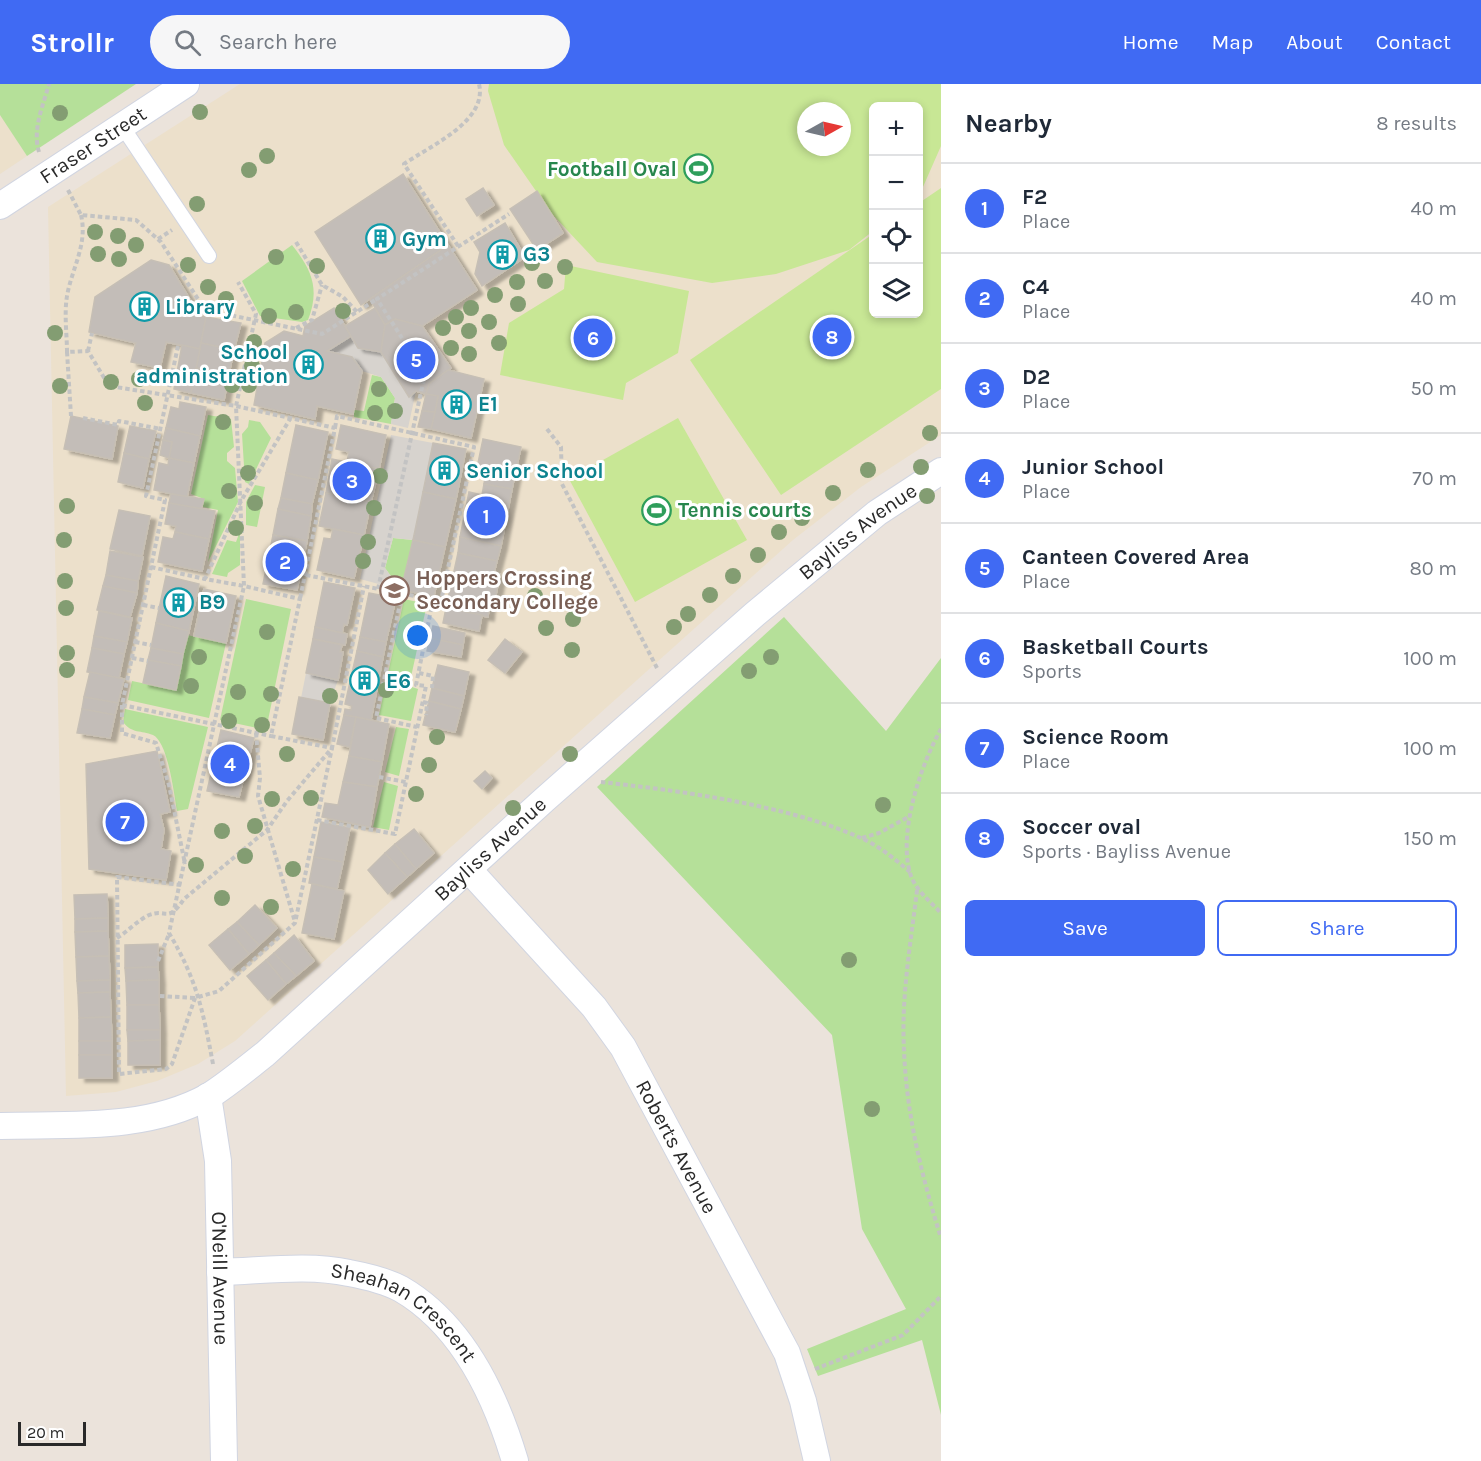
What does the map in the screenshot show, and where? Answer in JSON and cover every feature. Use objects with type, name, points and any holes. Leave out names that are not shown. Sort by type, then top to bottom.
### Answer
[{"type":"street","name":"Fraser Street","points":[[0,206],[186,84]]},
{"type":"street","name":"Bayliss Avenue","points":[[0,1126],[144,1119],[171,1112],[208,1096],[265,1054],[470,870],[544,800],[755,614],[877,513],[941,471]]},
{"type":"street","name":"Roberts Avenue","points":[[470,870],[594,1007],[622,1047],[786,1353],[803,1401],[817,1461]]},
{"type":"street","name":"O'Neill Avenue","points":[[208,1096],[218,1161],[224,1461]]},
{"type":"street","name":"Sheahan Crescent","points":[[220,1272],[323,1270],[347,1272],[400,1289],[424,1306],[467,1354],[489,1389],[505,1427],[515,1461]]},
{"type":"lane","points":[[122,126],[209,256]]},
{"type":"path","points":[[46,176],[36,142],[49,84]]},
{"type":"path","points":[[458,246],[404,164],[470,121],[482,94],[479,84]]},
{"type":"path","points":[[68,190],[81,215],[84,228],[78,262],[67,297],[71,416]]},
{"type":"path","points":[[81,215],[136,220],[158,239],[205,310],[322,334],[508,214]]},
{"type":"path","points":[[158,239],[179,225]]},
{"type":"path","points":[[297,242],[322,285],[344,297],[357,312]]},
{"type":"path","points":[[158,960],[176,912],[244,586],[236,406],[256,314],[238,282]]},
{"type":"path","points":[[295,328],[312,320],[322,285]]},
{"type":"path","points":[[377,298],[425,374],[378,589]]},
{"type":"path","points":[[92,333],[88,351],[109,386],[236,406],[335,428]]},
{"type":"path","points":[[178,346],[146,496],[165,500],[122,705],[122,733],[156,743],[169,784],[185,865]]},
{"type":"path","points":[[68,352],[88,351]]},
{"type":"path","points":[[271,736],[337,416],[474,447],[441,601],[306,575]]},
{"type":"path","points":[[83,418],[118,425],[119,421],[161,429]]},
{"type":"path","points":[[205,579],[241,501],[290,419]]},
{"type":"path","points":[[547,429],[561,447],[562,484],[658,669]]},
{"type":"path","points":[[151,567],[300,599]]},
{"type":"path","points":[[159,996],[197,997],[219,991],[295,922],[364,586]]},
{"type":"path","points":[[402,594],[376,718],[417,727]]},
{"type":"path","points":[[317,820],[394,834],[426,686],[416,685],[433,600]]},
{"type":"path","points":[[143,605],[159,608]]},
{"type":"path","points":[[135,642],[151,645]]},
{"type":"path","points":[[132,658],[148,661]]},
{"type":"path","points":[[419,673],[433,676],[432,688]]},
{"type":"path","points":[[423,702],[427,703],[426,715]]},
{"type":"path","points":[[122,705],[332,748]]},
{"type":"path","points":[[941,729],[926,755],[910,816],[907,849],[910,872],[917,890],[941,913]]},
{"type":"path","points":[[256,733],[260,778],[258,796],[295,922]]},
{"type":"path","points":[[176,912],[184,899],[267,830],[286,801],[332,748]]},
{"type":"path","points":[[379,777],[406,782]]},
{"type":"path","points":[[601,782],[769,810],[861,838],[889,854],[910,872]]},
{"type":"path","points":[[861,838],[879,832],[910,816]]},
{"type":"path","points":[[181,885],[117,877],[119,1074],[166,1069],[172,1064],[197,997]]},
{"type":"path","points":[[917,890],[904,1003],[904,1049],[907,1088],[918,1149],[941,1238]]},
{"type":"path","points":[[117,938],[149,915],[176,912]]},
{"type":"path","points":[[169,933],[188,965],[213,1064]]},
{"type":"path","points":[[813,1370],[903,1335],[941,1296]]},
{"type":"shaded area","name":"Hoppers Crossing Secondary College","points":[[240,84],[941,84],[941,435],[861,487],[793,540],[235,1041],[198,1064],[157,1081],[116,1092],[66,1096],[48,207]]},
{"type":"shaded area","points":[[0,114],[27,156],[0,174]]},
{"type":"shaded area","points":[[351,336],[358,348],[381,352],[409,397],[416,391],[408,428],[391,424],[395,398],[381,377],[362,371],[352,357],[327,351]]},
{"type":"shaded area","points":[[391,435],[433,443],[413,540],[393,538],[385,568],[401,590],[360,579]]},
{"type":"shaded area","points":[[306,673],[338,680],[330,703],[301,698]]},
{"type":"green space","points":[[0,84],[136,84],[27,156],[0,115]]},
{"type":"green space","name":"Football Oval","points":[[489,84],[941,84],[941,146],[923,187],[923,102],[869,102],[869,234],[849,250],[776,274],[712,283],[597,262],[552,214],[504,145],[488,91]]},
{"type":"green space","points":[[941,188],[941,389],[781,495],[690,360],[869,237],[869,318],[923,318],[923,200]]},
{"type":"green space","points":[[292,245],[305,263],[312,280],[312,309],[308,320],[302,322],[260,316],[242,281]]},
{"type":"green space","points":[[566,265],[689,291],[678,353],[626,383],[623,400],[500,375],[509,323],[564,289]]},
{"type":"green space","points":[[372,375],[381,377],[395,398],[391,424],[354,417],[354,410],[364,411]]},
{"type":"green space","points":[[208,415],[231,419],[234,447],[227,453],[227,461],[235,468],[238,502],[208,562],[218,510],[203,507],[204,499],[191,494]]},
{"type":"green space","name":"Tennis courts","points":[[678,418],[747,540],[635,602],[569,479]]},
{"type":"green space","points":[[249,420],[260,422],[271,438],[249,484],[245,482],[242,434],[248,427]]},
{"type":"green space","points":[[255,485],[265,487],[257,527],[246,525],[246,502]]},
{"type":"green space","points":[[240,531],[240,565],[228,573],[227,577],[212,574],[227,540],[236,542]]},
{"type":"green space","points":[[393,538],[413,540],[401,590],[385,568]]},
{"type":"green space","points":[[246,599],[291,609],[266,730],[220,720]]},
{"type":"green space","points":[[404,599],[427,604],[409,686],[418,689],[411,721],[379,715]]},
{"type":"green space","points":[[784,617],[886,731],[941,658],[941,1415],[922,1340],[818,1376],[807,1349],[906,1309],[862,1229],[832,1035],[597,787]]},
{"type":"green space","points":[[187,635],[226,643],[209,718],[128,700],[132,681],[176,690]]},
{"type":"green space","points":[[125,709],[208,727],[188,809],[177,811],[170,769],[163,747],[153,735],[126,726],[123,722]]},
{"type":"green space","points":[[396,727],[409,729],[399,776],[385,772]]},
{"type":"green space","points":[[384,782],[398,786],[389,830],[373,827]]},
{"type":"building","name":"Gym","points":[[403,174],[448,245],[361,305],[315,232]]},
{"type":"building","points":[[483,188],[494,205],[477,216],[466,199]]},
{"type":"building","points":[[537,191],[563,233],[537,250],[510,209]]},
{"type":"building","name":"G3","points":[[505,223],[525,257],[482,286],[475,274],[480,252],[474,242]]},
{"type":"building","points":[[448,245],[477,290],[422,326],[395,319],[385,325],[370,299]]},
{"type":"building","name":"Library","points":[[151,260],[169,265],[200,316],[206,317],[200,349],[166,342],[160,368],[131,362],[136,343],[89,332],[95,297]]},
{"type":"building","name":"School administration","points":[[334,308],[351,336],[327,351],[352,357],[362,371],[353,414],[317,406],[315,419],[254,405],[265,343],[284,331],[303,336],[305,326]]},
{"type":"building","points":[[375,308],[385,325],[381,352],[358,348],[345,326]]},
{"type":"building","points":[[206,317],[241,323],[234,350],[201,343]]},
{"type":"building","points":[[395,319],[422,326],[451,368],[429,384],[426,394],[416,391],[409,397],[381,352],[385,325]]},
{"type":"building","points":[[201,343],[234,350],[229,374],[196,368]]},
{"type":"building","points":[[182,345],[200,349],[191,393],[174,389]]},
{"type":"building","points":[[196,368],[229,374],[224,400],[191,393]]},
{"type":"building","name":"E1","points":[[448,370],[484,379],[471,438],[431,429],[438,396],[426,394],[429,384]]},
{"type":"building","points":[[426,394],[438,396],[435,412],[422,411]]},
{"type":"building","points":[[180,402],[206,407],[200,436],[166,428],[171,407],[179,409]]},
{"type":"building","points":[[422,411],[435,412],[431,429],[418,427]]},
{"type":"building","points":[[71,416],[118,426],[112,459],[64,449]]},
{"type":"building","points":[[296,425],[328,432],[318,480],[286,473]]},
{"type":"building","points":[[341,425],[386,435],[379,469],[347,462],[349,452],[336,449]]},
{"type":"building","points":[[130,426],[156,431],[149,459],[124,453]]},
{"type":"building","points":[[166,428],[200,436],[194,463],[169,458],[172,442],[163,440]]},
{"type":"building","points":[[483,439],[521,447],[512,489],[484,484],[486,470],[477,468]]},
{"type":"building","points":[[163,440],[172,442],[169,458],[160,455]]},
{"type":"building","name":"Senior School","points":[[433,443],[466,449],[456,499],[423,492]]},
{"type":"building","points":[[124,453],[149,459],[143,488],[118,482]]},
{"type":"building","points":[[169,458],[194,463],[187,497],[154,490],[159,463],[168,465]]},
{"type":"building","points":[[332,459],[379,469],[371,502],[326,493]]},
{"type":"building","points":[[286,473],[318,480],[312,504],[281,498]]},
{"type":"building","points":[[484,484],[512,489],[501,546],[460,537],[469,492],[482,495]]},
{"type":"building","points":[[423,492],[456,499],[445,547],[413,540]]},
{"type":"building","points":[[326,493],[371,502],[364,535],[319,526]]},
{"type":"building","points":[[171,494],[204,499],[201,509],[169,503]]},
{"type":"building","points":[[281,498],[312,504],[311,516],[278,509]]},
{"type":"building","points":[[169,503],[215,511],[209,539],[175,532],[176,526],[165,524]]},
{"type":"building","points":[[278,509],[311,516],[307,541],[273,535]]},
{"type":"building","points":[[119,510],[150,516],[142,556],[110,549]]},
{"type":"building","points":[[333,529],[364,535],[354,578],[317,570],[324,538],[331,539]]},
{"type":"building","points":[[175,532],[209,539],[202,571],[158,562],[163,537],[173,539]]},
{"type":"building","points":[[273,535],[307,541],[297,590],[263,584]]},
{"type":"building","points":[[460,537],[501,546],[497,561],[458,553]]},
{"type":"building","points":[[413,540],[445,547],[434,596],[401,590]]},
{"type":"building","points":[[110,551],[143,557],[138,581],[106,575]]},
{"type":"building","points":[[458,553],[497,561],[494,573],[500,574],[495,600],[490,599],[488,617],[446,608]]},
{"type":"building","points":[[106,575],[138,581],[137,593],[103,586]]},
{"type":"building","name":"B9","points":[[166,576],[199,584],[189,631],[156,623]]},
{"type":"building","points":[[324,582],[355,588],[347,625],[344,624],[342,633],[315,627]]},
{"type":"building","points":[[103,586],[137,593],[130,617],[97,610]]},
{"type":"building","points":[[204,589],[236,596],[226,643],[194,636]]},
{"type":"building","points":[[369,593],[396,598],[386,642],[360,637]]},
{"type":"building","points":[[446,608],[482,615],[479,631],[443,623]]},
{"type":"building","points":[[99,611],[132,618],[127,642],[94,636]]},
{"type":"building","points":[[156,623],[189,631],[183,654],[151,648]]},
{"type":"building","points":[[433,626],[465,633],[463,645],[430,638]]},
{"type":"building","points":[[315,627],[347,634],[345,645],[313,639]]},
{"type":"building","points":[[94,636],[127,642],[124,654],[92,648]]},
{"type":"building","points":[[360,637],[386,642],[383,657],[357,651]]},
{"type":"building","points":[[430,638],[463,645],[461,657],[427,651]]},
{"type":"building","points":[[313,639],[342,645],[338,680],[306,673]]},
{"type":"building","points":[[505,639],[522,652],[505,673],[488,660]]},
{"type":"building","points":[[92,648],[124,654],[119,678],[87,672]]},
{"type":"building","points":[[151,648],[183,654],[181,666],[148,660]]},
{"type":"building","name":"E6","points":[[357,651],[383,657],[371,720],[344,715],[345,709],[351,710],[352,706],[345,704]]},
{"type":"building","points":[[148,660],[181,666],[176,690],[143,683]]},
{"type":"building","points":[[438,665],[469,672],[464,696],[432,688]]},
{"type":"building","points":[[90,672],[124,679],[118,703],[84,697]]},
{"type":"building","points":[[432,688],[464,696],[461,709],[429,701]]},
{"type":"building","points":[[84,697],[118,703],[115,715],[82,709]]},
{"type":"building","points":[[299,697],[330,703],[323,740],[292,734]]},
{"type":"building","points":[[429,701],[461,709],[455,732],[423,725]]},
{"type":"building","points":[[82,709],[115,715],[110,738],[77,733]]},
{"type":"building","points":[[344,715],[356,717],[350,747],[337,744]]},
{"type":"building","points":[[356,717],[389,724],[382,762],[349,756]]},
{"type":"building","points":[[221,730],[254,738],[239,797],[207,791]]},
{"type":"building","points":[[157,751],[170,812],[160,814],[164,830],[161,849],[171,851],[166,880],[89,869],[86,764]]},
{"type":"building","points":[[349,756],[382,762],[377,787],[343,782]]},
{"type":"building","points":[[485,771],[492,778],[482,789],[474,781]]},
{"type":"building","points":[[343,782],[377,787],[370,827],[322,817],[325,803],[338,805]]},
{"type":"building","points":[[321,822],[350,828],[343,862],[314,857]]},
{"type":"building","points":[[414,829],[434,853],[416,869],[395,844]]},
{"type":"building","points":[[395,844],[416,869],[407,877],[385,853]]},
{"type":"building","points":[[385,853],[407,877],[388,894],[368,870]]},
{"type":"building","points":[[314,857],[343,862],[337,889],[309,883]]},
{"type":"building","points":[[312,884],[344,891],[334,939],[302,933]]},
{"type":"building","points":[[107,894],[108,918],[75,919],[74,895]]},
{"type":"building","points":[[255,905],[277,928],[259,945],[237,922]]},
{"type":"building","points":[[108,918],[108,931],[75,932],[75,919]]},
{"type":"building","points":[[237,922],[259,945],[249,954],[228,929]]},
{"type":"building","points":[[228,929],[249,954],[230,970],[209,945]]},
{"type":"building","points":[[108,931],[109,956],[76,957],[75,932]]},
{"type":"building","points":[[294,935],[314,961],[296,976],[274,953]]},
{"type":"building","points":[[158,944],[158,967],[125,968],[125,945]]},
{"type":"building","points":[[274,953],[296,976],[286,984],[266,960]]},
{"type":"building","points":[[109,956],[110,980],[77,981],[76,957]]},
{"type":"building","points":[[266,960],[286,984],[268,1000],[247,976]]},
{"type":"building","points":[[158,967],[159,980],[126,981],[125,968]]},
{"type":"building","points":[[110,980],[110,992],[78,993],[77,981]]},
{"type":"building","points":[[159,980],[159,1005],[127,1005],[126,981]]},
{"type":"building","points":[[110,992],[111,1017],[79,1018],[78,993]]},
{"type":"building","points":[[127,1005],[159,1005],[160,1030],[127,1030]]},
{"type":"building","points":[[111,1017],[112,1041],[79,1041],[79,1018]]},
{"type":"building","points":[[127,1030],[160,1030],[160,1040],[128,1041]]},
{"type":"building","points":[[160,1040],[160,1065],[128,1065],[128,1041]]},
{"type":"building","points":[[79,1041],[112,1041],[112,1055],[79,1055]]},
{"type":"building","points":[[79,1055],[112,1055],[112,1078],[79,1078]]},
{"type":"place","name":"Football Oval","points":[[698,169]]},
{"type":"place","name":"Gym","points":[[381,239]]},
{"type":"place","name":"G3","points":[[502,254]]},
{"type":"place","name":"Library","points":[[144,307]]},
{"type":"place","name":"Soccer oval","points":[[832,337]]},
{"type":"place","name":"Basketball Courts","points":[[593,338]]},
{"type":"place","name":"Canteen Covered Area","points":[[416,360]]},
{"type":"place","name":"School administration","points":[[309,364]]},
{"type":"place","name":"E1","points":[[457,404]]},
{"type":"place","name":"Senior School","points":[[445,471]]},
{"type":"place","name":"D2","points":[[352,481]]},
{"type":"place","name":"Tennis courts","points":[[657,510]]},
{"type":"place","name":"F2","points":[[486,516]]},
{"type":"place","name":"C4","points":[[285,562]]},
{"type":"place","name":"Hoppers Crossing Secondary College","points":[[395,590]]},
{"type":"place","name":"B9","points":[[178,602]]},
{"type":"place","name":"E6","points":[[365,681]]},
{"type":"place","name":"Junior School","points":[[230,764]]},
{"type":"place","name":"Science Room","points":[[125,822]]}]
